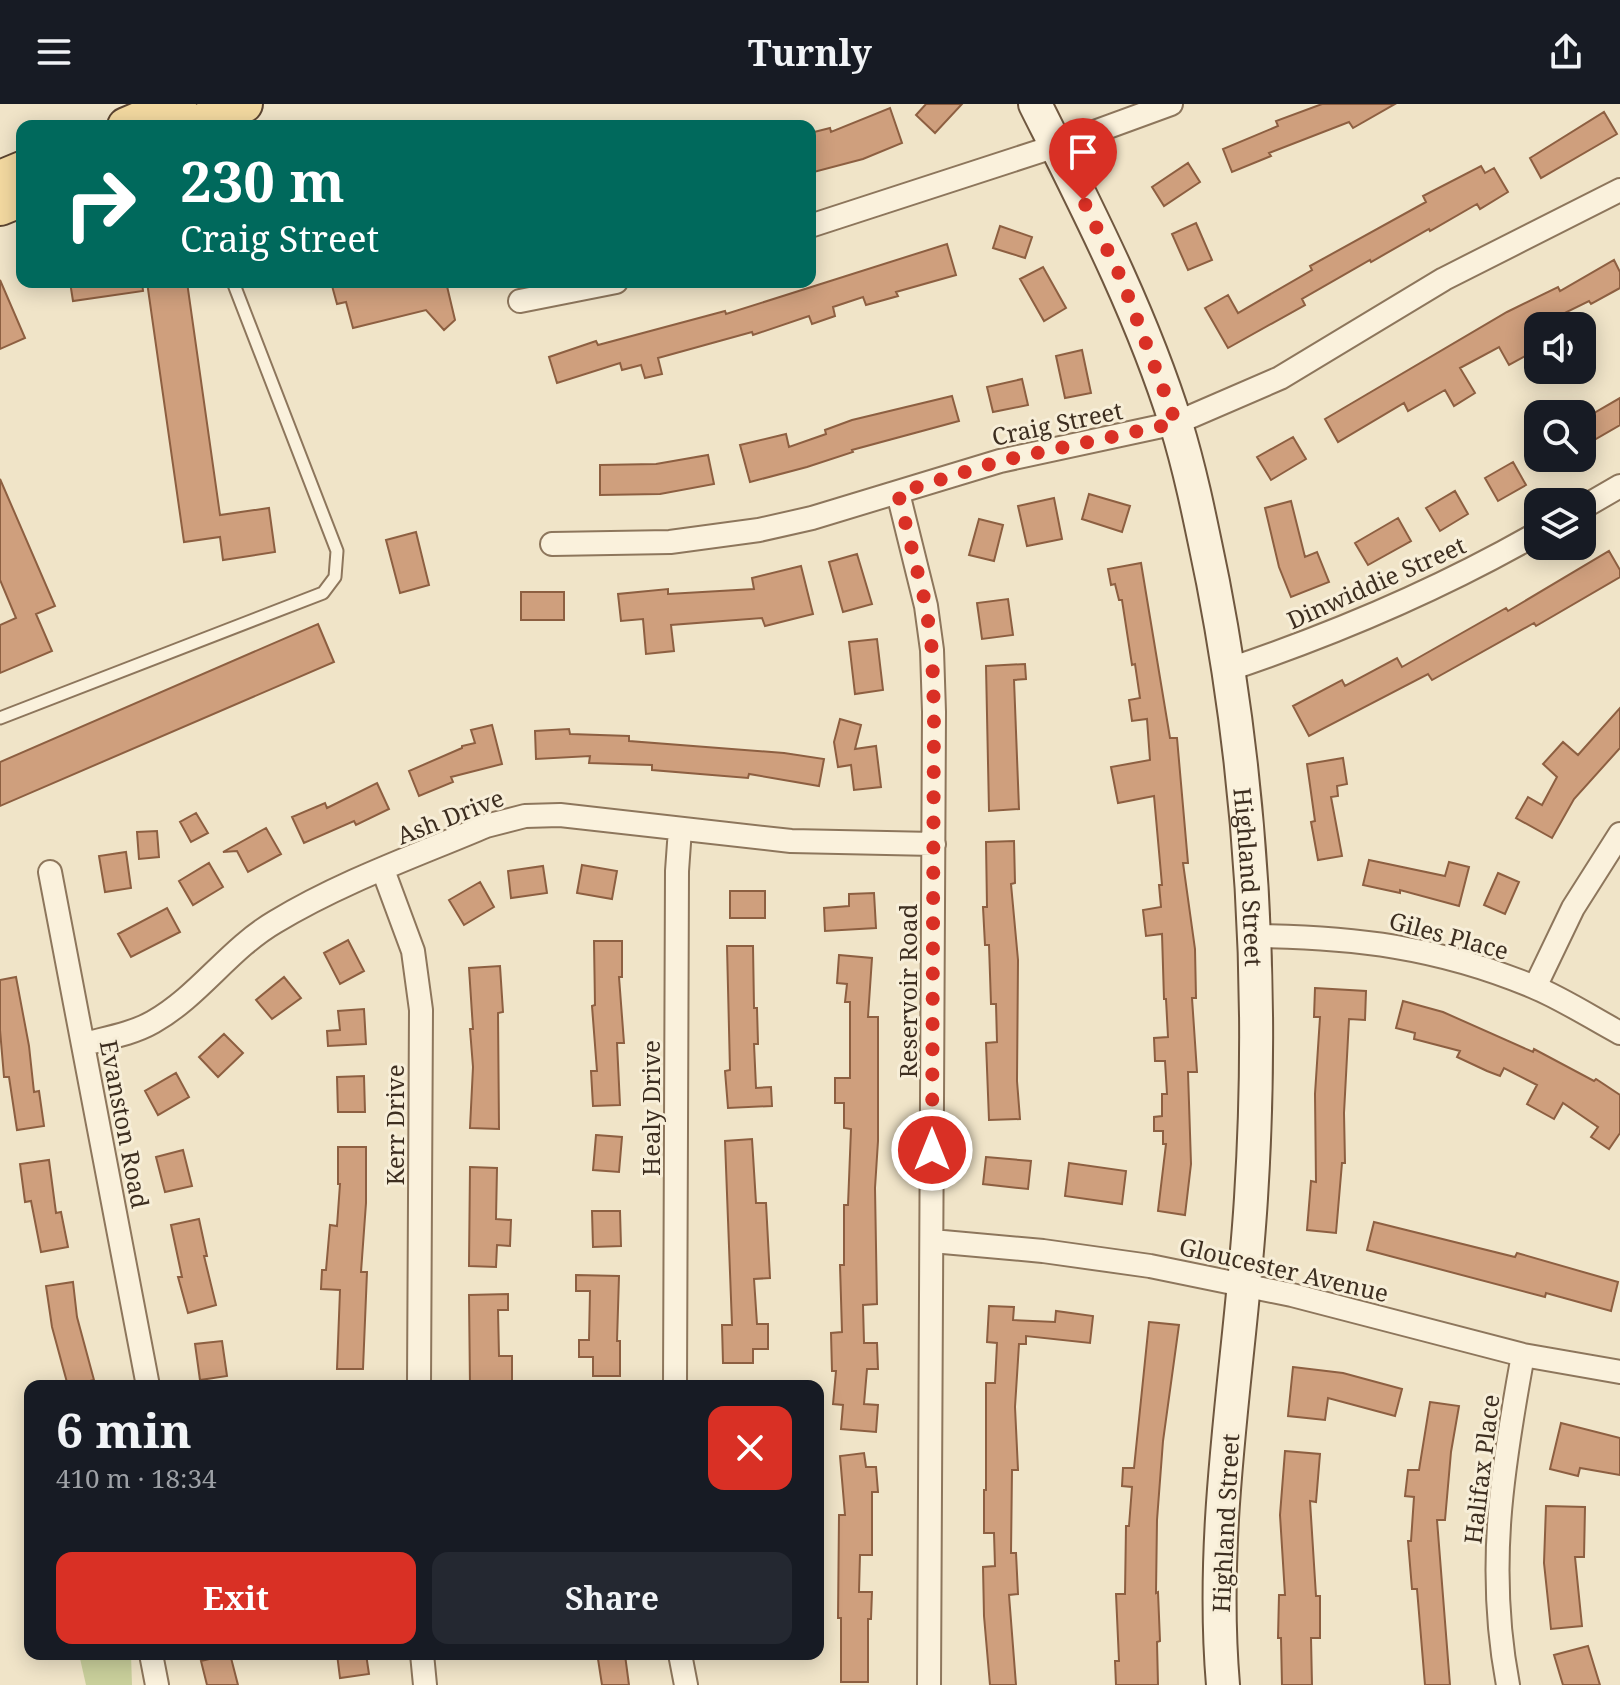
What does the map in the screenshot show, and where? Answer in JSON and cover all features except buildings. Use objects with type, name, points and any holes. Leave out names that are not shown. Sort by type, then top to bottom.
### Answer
[{"type":"main road","points":[[206,120],[244,104]]},
{"type":"street","name":"Highland Street","points":[[1035,104],[1122,280],[1176,423],[1202,526],[1230,669],[1247,818],[1253,936],[1255,1114],[1244,1284],[1222,1497],[1218,1589],[1223,1685]]},
{"type":"street","points":[[816,224],[1056,146],[1171,104]]},
{"type":"street","name":"Craig Street","points":[[552,544],[670,542],[712,538],[812,518],[1000,461],[1176,423],[1280,378],[1444,279],[1620,190]]},
{"type":"street","points":[[520,301],[586,288]]},
{"type":"street","points":[[1596,500],[1620,486]]},
{"type":"street","name":"Reservoir Road","points":[[898,493],[926,606],[932,650],[934,844],[929,1685]]},
{"type":"street","name":"Dinwiddie Street","points":[[1230,669],[1364,620],[1430,590],[1524,540]]},
{"type":"street","name":"Ash Drive","points":[[84,1044],[151,1024],[174,1009],[219,965],[272,924],[312,901],[486,826],[525,816],[560,815],[791,841],[934,844]]},
{"type":"street","name":"Healy Drive","points":[[675,1380],[677,887],[680,829]]},
{"type":"street","points":[[1535,987],[1573,908],[1620,834]]},
{"type":"street","name":"Kerr Drive","points":[[383,870],[413,951],[421,1010],[419,1380]]},
{"type":"street","name":"Evanston Road","points":[[50,872],[147,1380]]},
{"type":"street","name":"Giles Place","points":[[1253,936],[1319,937],[1399,946],[1473,965],[1535,987],[1620,1033]]},
{"type":"street","name":"Gloucester Avenue","points":[[932,1241],[1043,1251],[1244,1284],[1523,1355],[1620,1372]]},
{"type":"street","name":"Halifax Place","points":[[1508,1685],[1498,1610],[1497,1534],[1507,1441],[1523,1355]]},
{"type":"street","points":[[152,1660],[157,1685]]},
{"type":"street","points":[[423,1660],[425,1685]]},
{"type":"street","points":[[681,1660],[686,1685]]},
{"type":"lane","points":[[0,718],[323,593],[335,577],[337,551],[235,288]]},
{"type":"green space","points":[[80,1660],[131,1660],[132,1685],[86,1685]]},
{"type":"route","points":[[932,1150],[932,650],[926,606],[898,493],[1000,461],[1176,423],[1122,280],[1083,200]]}]
